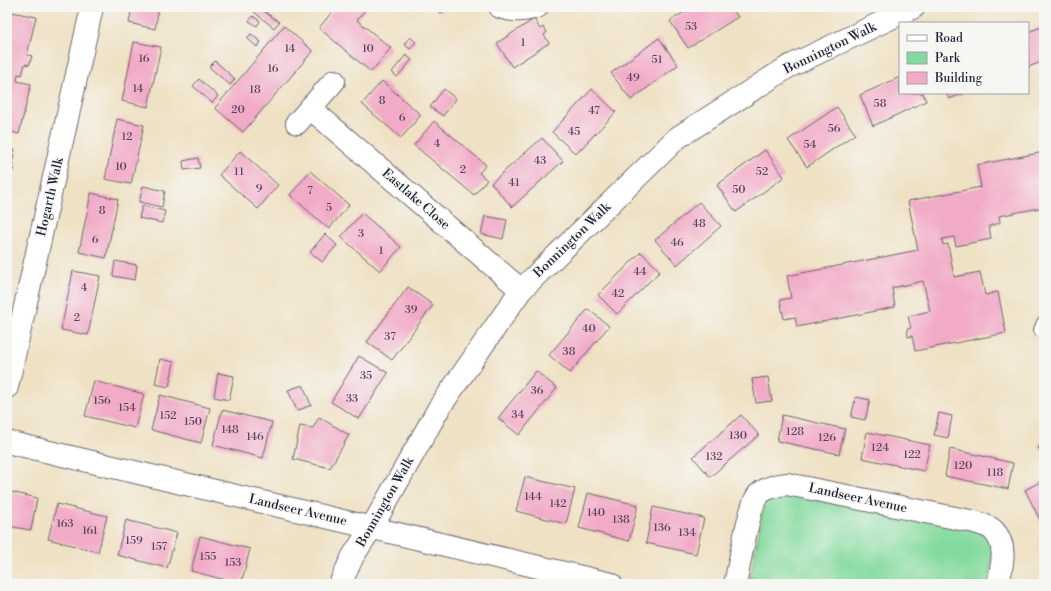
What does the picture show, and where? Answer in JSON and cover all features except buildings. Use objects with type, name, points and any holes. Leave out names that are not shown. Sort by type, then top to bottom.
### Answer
[{"type":"street","name":"Hogarth Walk","points":[[7,387],[92,7]]},
{"type":"street","points":[[500,7],[508,10],[521,11],[537,7]]},
{"type":"street","name":"Bonnington Walk","points":[[340,584],[353,556],[372,527],[439,408],[521,290],[677,138],[788,68],[914,7]]},
{"type":"street","name":"Eastlake Close","points":[[334,81],[304,115],[521,290]]},
{"type":"street","name":"Landseer Avenue","points":[[7,442],[611,584]]},
{"type":"street","name":"Landseer Avenue","points":[[735,584],[751,510],[758,495],[773,486],[787,484],[975,522],[992,530],[999,540],[1004,556],[998,584]]},
{"type":"green space","points":[[776,492],[972,526],[993,542],[990,584],[749,584],[763,509],[766,501]]}]
